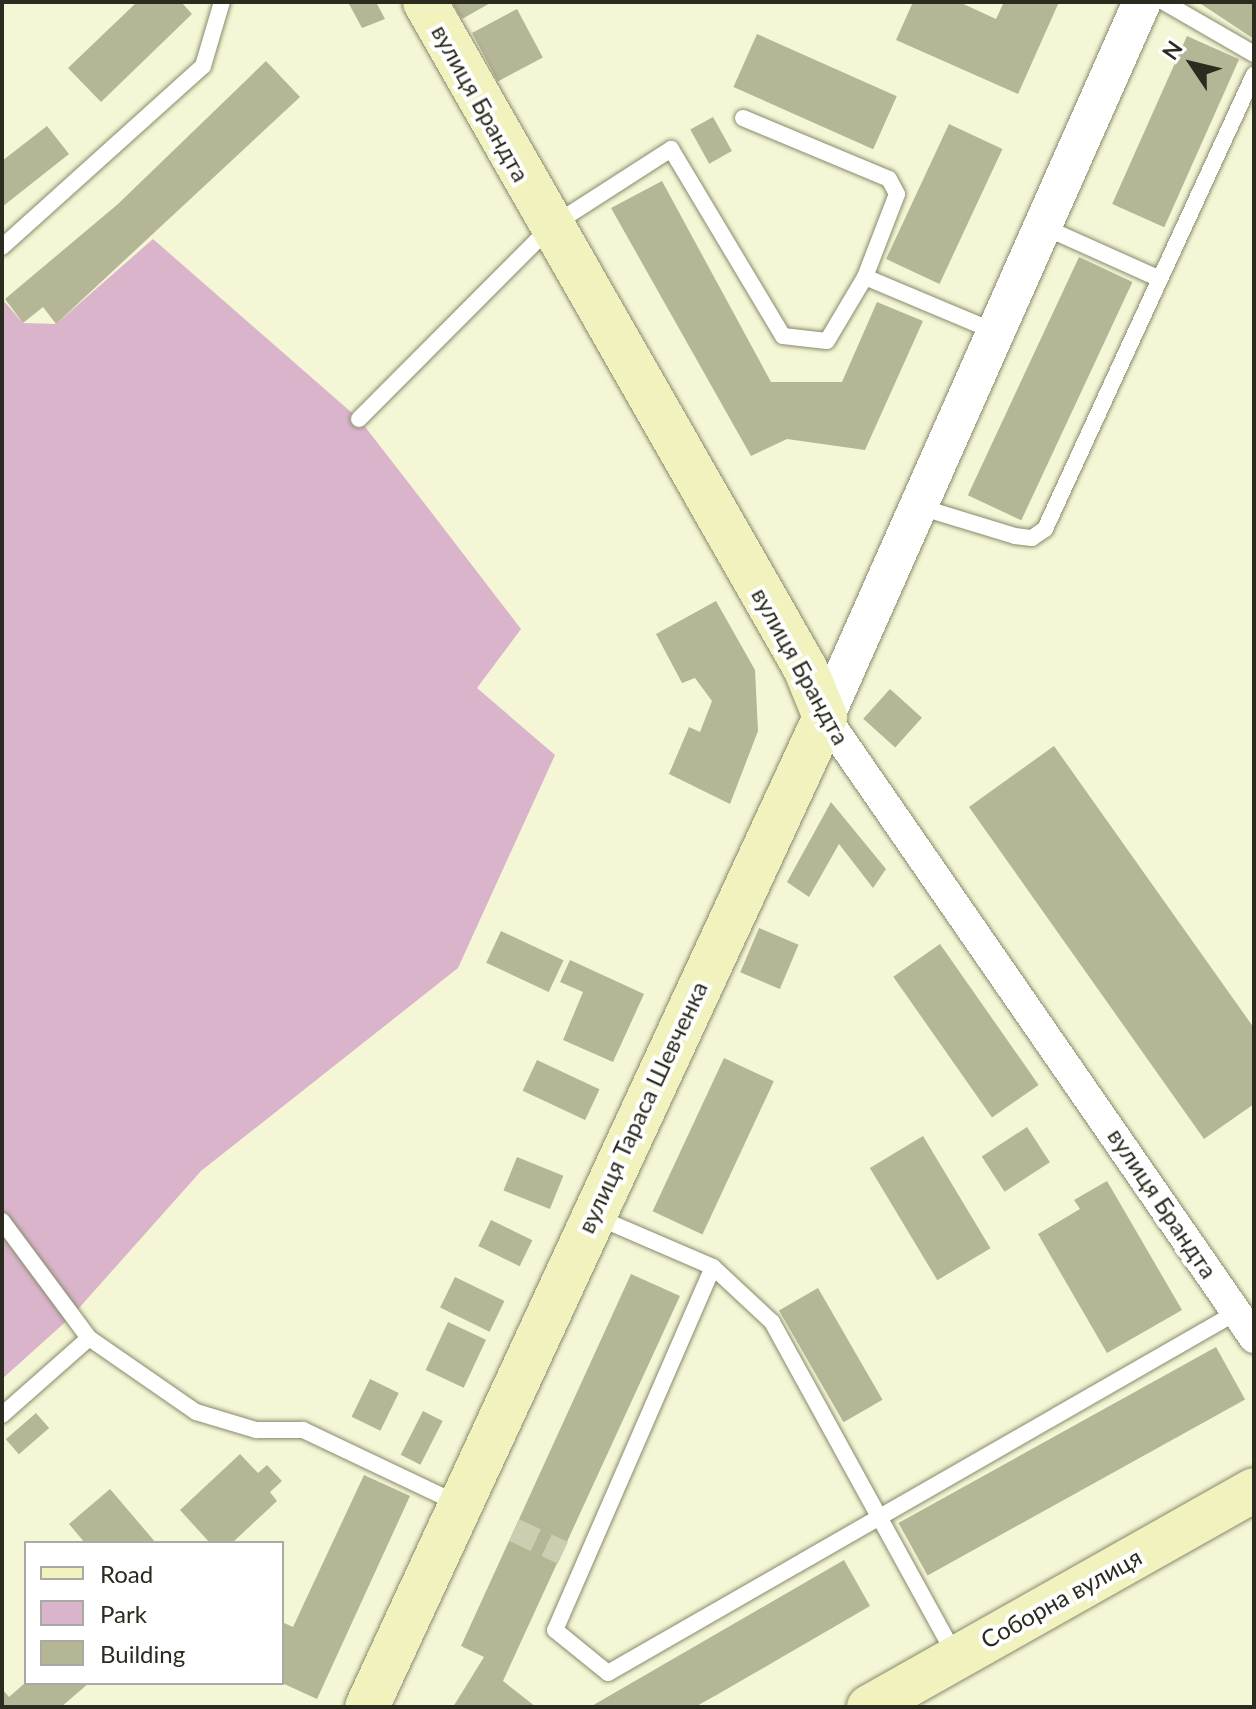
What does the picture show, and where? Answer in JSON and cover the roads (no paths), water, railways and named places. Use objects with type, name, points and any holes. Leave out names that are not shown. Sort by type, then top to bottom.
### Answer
[{"type":"main road","name":"вулиця Брандта","points":[[425,2],[550,227],[805,668],[825,717]]},
{"type":"main road","name":"вулиця Тараса Шевченка","points":[[367,1707],[591,1215],[825,717]]},
{"type":"main road","name":"Соборна вулиця","points":[[869,1707],[1254,1490]]},
{"type":"street","name":"вулиця Тараса Шевченка","points":[[825,717],[1142,2]]},
{"type":"street","name":"вулиця Брандта","points":[[825,717],[1254,1338]]},
{"type":"lane","points":[[2,247],[203,66],[222,2]]},
{"type":"lane","points":[[1164,2],[1254,54]]},
{"type":"lane","points":[[920,507],[1015,536],[1032,538],[1045,529],[1254,75]]},
{"type":"lane","points":[[359,419],[550,227],[671,149],[783,336],[827,341],[865,277],[897,194],[889,179],[743,118]]},
{"type":"lane","points":[[1042,226],[1160,279]]},
{"type":"lane","points":[[865,277],[996,332]]},
{"type":"lane","points":[[591,1215],[713,1267],[772,1322],[956,1656]]},
{"type":"lane","points":[[2,1221],[89,1338],[196,1412],[256,1430],[303,1430],[460,1505]]},
{"type":"lane","points":[[713,1267],[555,1630],[608,1673],[1237,1312]]},
{"type":"lane","points":[[2,1415],[89,1338]]},
{"type":"tunnel","points":[[514,1530],[563,1553]]}]
